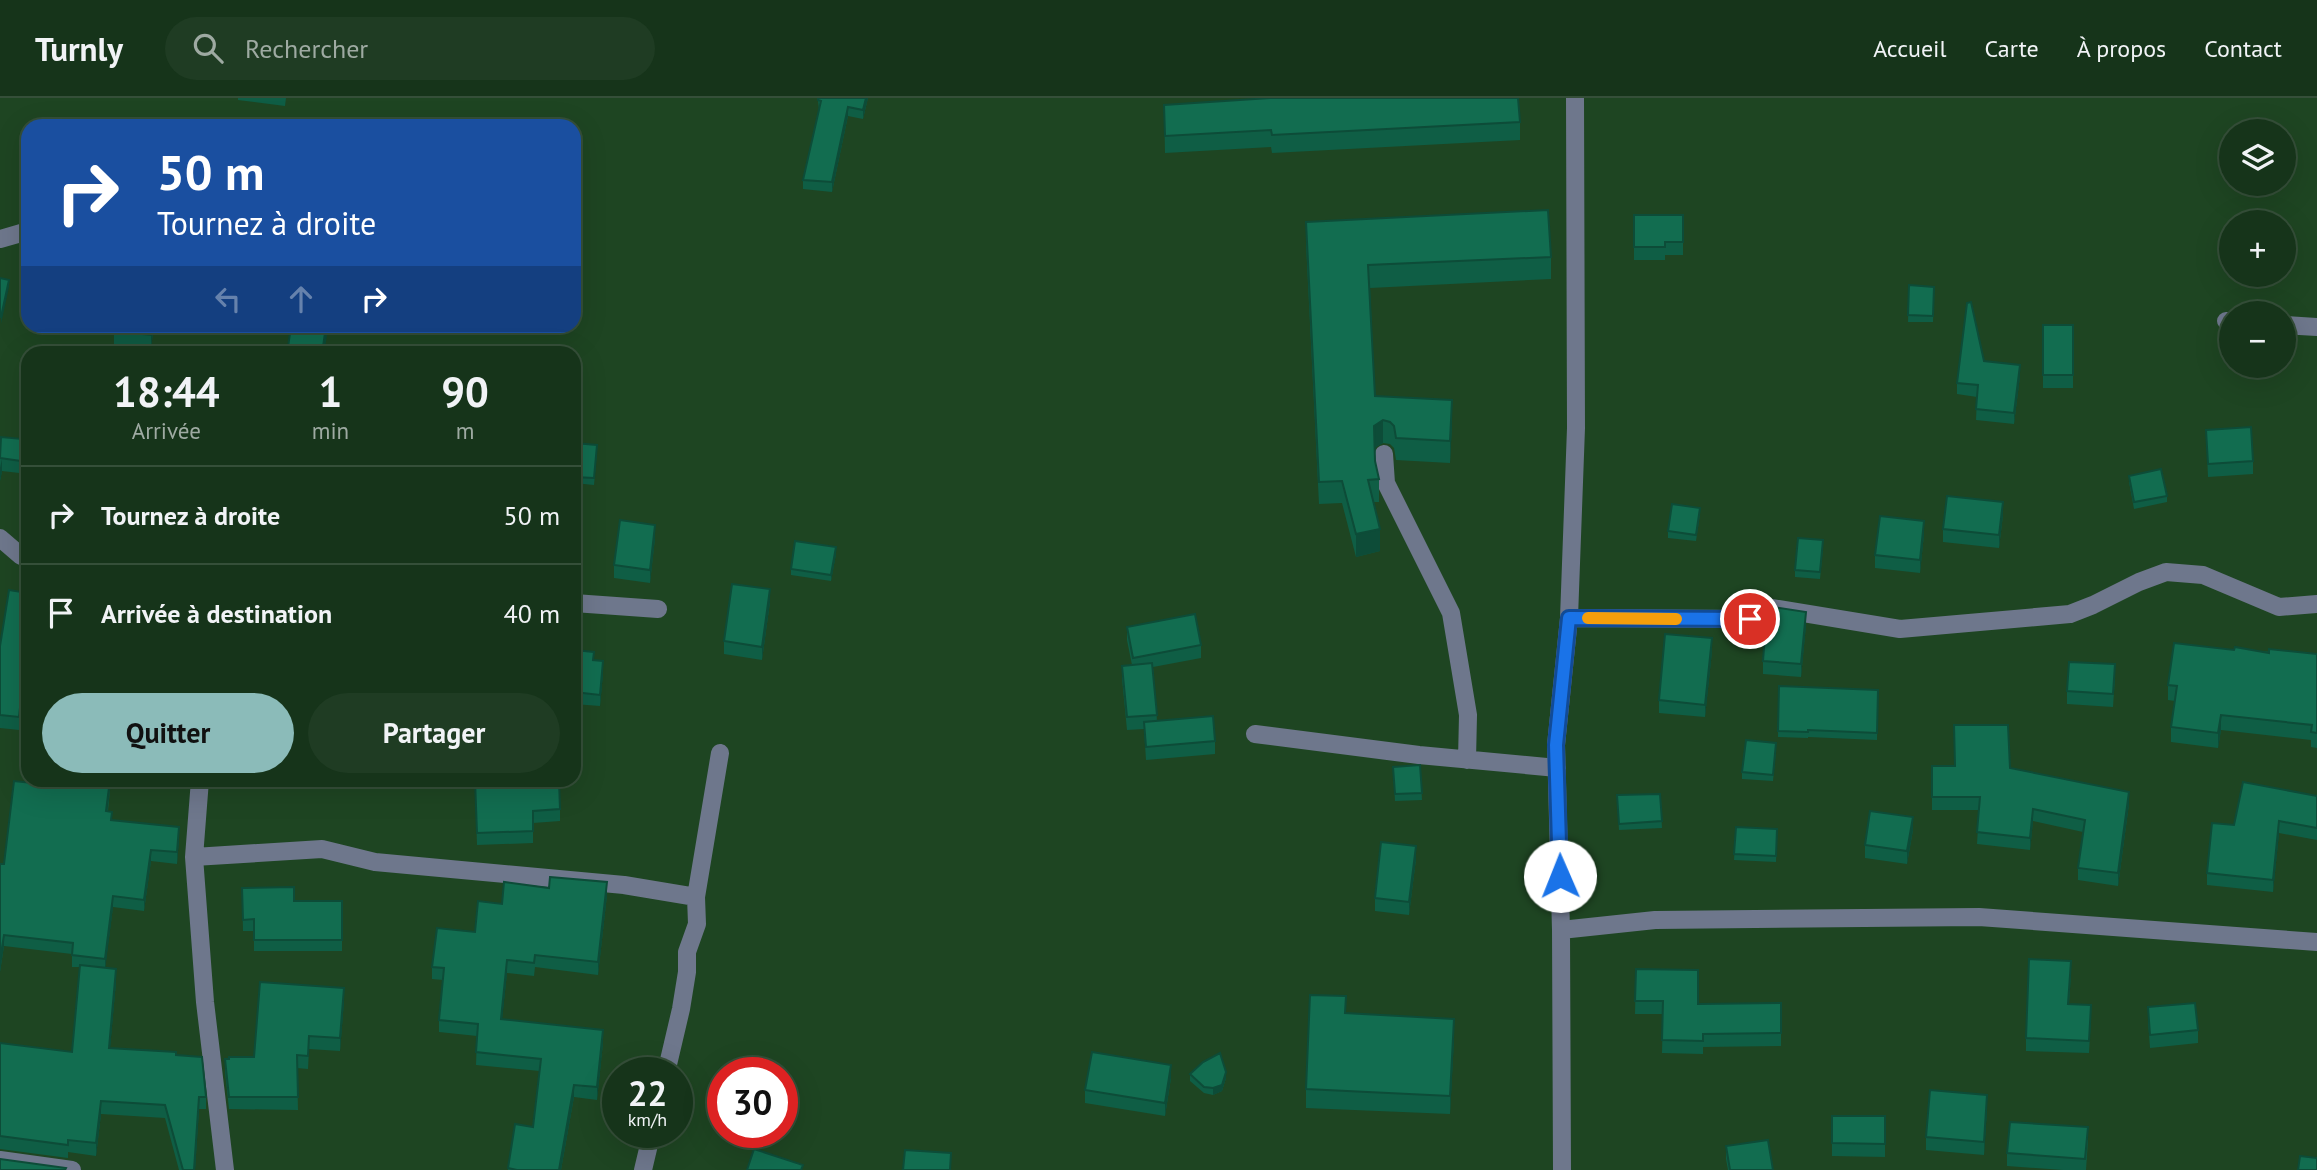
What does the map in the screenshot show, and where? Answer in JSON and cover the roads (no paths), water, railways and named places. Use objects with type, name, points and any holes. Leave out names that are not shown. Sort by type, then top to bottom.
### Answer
[{"type":"street","points":[[1562,1170],[1561,930],[1556,745],[1569,618],[1576,428],[1575,98]]},
{"type":"street","points":[[0,239],[21,234]]},
{"type":"street","points":[[2296,325],[2317,327]]},
{"type":"street","points":[[1384,454],[1387,483],[1451,613],[1468,715],[1467,760]]},
{"type":"street","points":[[0,538],[21,556]]},
{"type":"street","points":[[1569,618],[1750,619],[1760,606],[1900,629],[2070,614],[2166,572],[2203,575],[2279,607],[2317,604]]},
{"type":"street","points":[[581,604],[658,609]]},
{"type":"street","points":[[1255,734],[1467,760],[1557,768]]},
{"type":"street","points":[[670,1057],[681,1009],[687,952],[696,924],[696,897],[720,753]]},
{"type":"street","points":[[199,787],[194,857],[205,1002],[225,1170]]},
{"type":"street","points":[[194,857],[322,849],[375,862],[624,885],[696,897]]},
{"type":"street","points":[[1561,930],[1655,920],[1979,917],[2317,942]]},
{"type":"street","points":[[643,1170],[648,1148]]},
{"type":"street","points":[[0,1160],[72,1170]]}]
